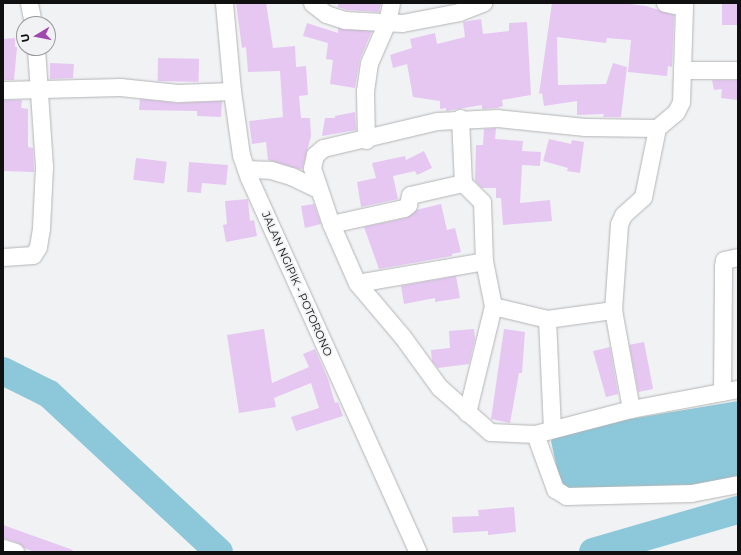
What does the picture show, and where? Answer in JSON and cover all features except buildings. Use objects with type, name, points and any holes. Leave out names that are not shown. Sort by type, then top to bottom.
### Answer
[{"type":"street","points":[[29,3],[31,16]]},
{"type":"street","name":"JALAN NGIPIK - POTORONO","points":[[224,3],[232,91],[246,169],[418,552]]},
{"type":"street","points":[[312,3],[326,14],[345,20],[387,22],[431,18],[459,12],[483,3]]},
{"type":"street","points":[[366,140],[365,91],[369,63],[387,22],[391,3]]},
{"type":"street","points":[[630,409],[613,310],[618,224],[623,215],[643,197],[657,128],[676,112],[681,102],[684,5],[665,3]]},
{"type":"street","points":[[3,257],[33,255],[38,247],[44,166],[37,56]]},
{"type":"street","points":[[682,70],[738,70]]},
{"type":"street","points":[[3,90],[120,87],[178,93],[232,91]]},
{"type":"street","points":[[657,128],[585,127],[497,118],[460,118],[436,121],[318,151],[312,168],[331,224],[357,283],[402,336],[439,387],[490,432],[535,434],[552,428],[630,409],[730,390],[723,266],[724,260],[738,258]]},
{"type":"street","points":[[460,118],[463,183],[482,202],[484,261],[493,306],[467,413]]},
{"type":"street","points":[[246,169],[271,170],[291,176],[318,188]]},
{"type":"street","points":[[331,224],[404,208],[408,205],[410,195],[463,183]]},
{"type":"street","points":[[357,283],[484,261]]},
{"type":"street","points":[[493,306],[547,319],[613,310]]},
{"type":"street","points":[[547,319],[552,428]]},
{"type":"street","points":[[535,434],[555,488],[566,496],[691,494],[738,484]]},
{"type":"street","points":[[3,548],[15,552]]},
{"type":"water","points":[[738,401],[738,480],[694,488],[569,490],[561,487],[551,441],[554,436],[600,424]]},
{"type":"waterway","points":[[3,371],[49,394],[219,552]]},
{"type":"waterway","points":[[593,552],[738,510]]}]
